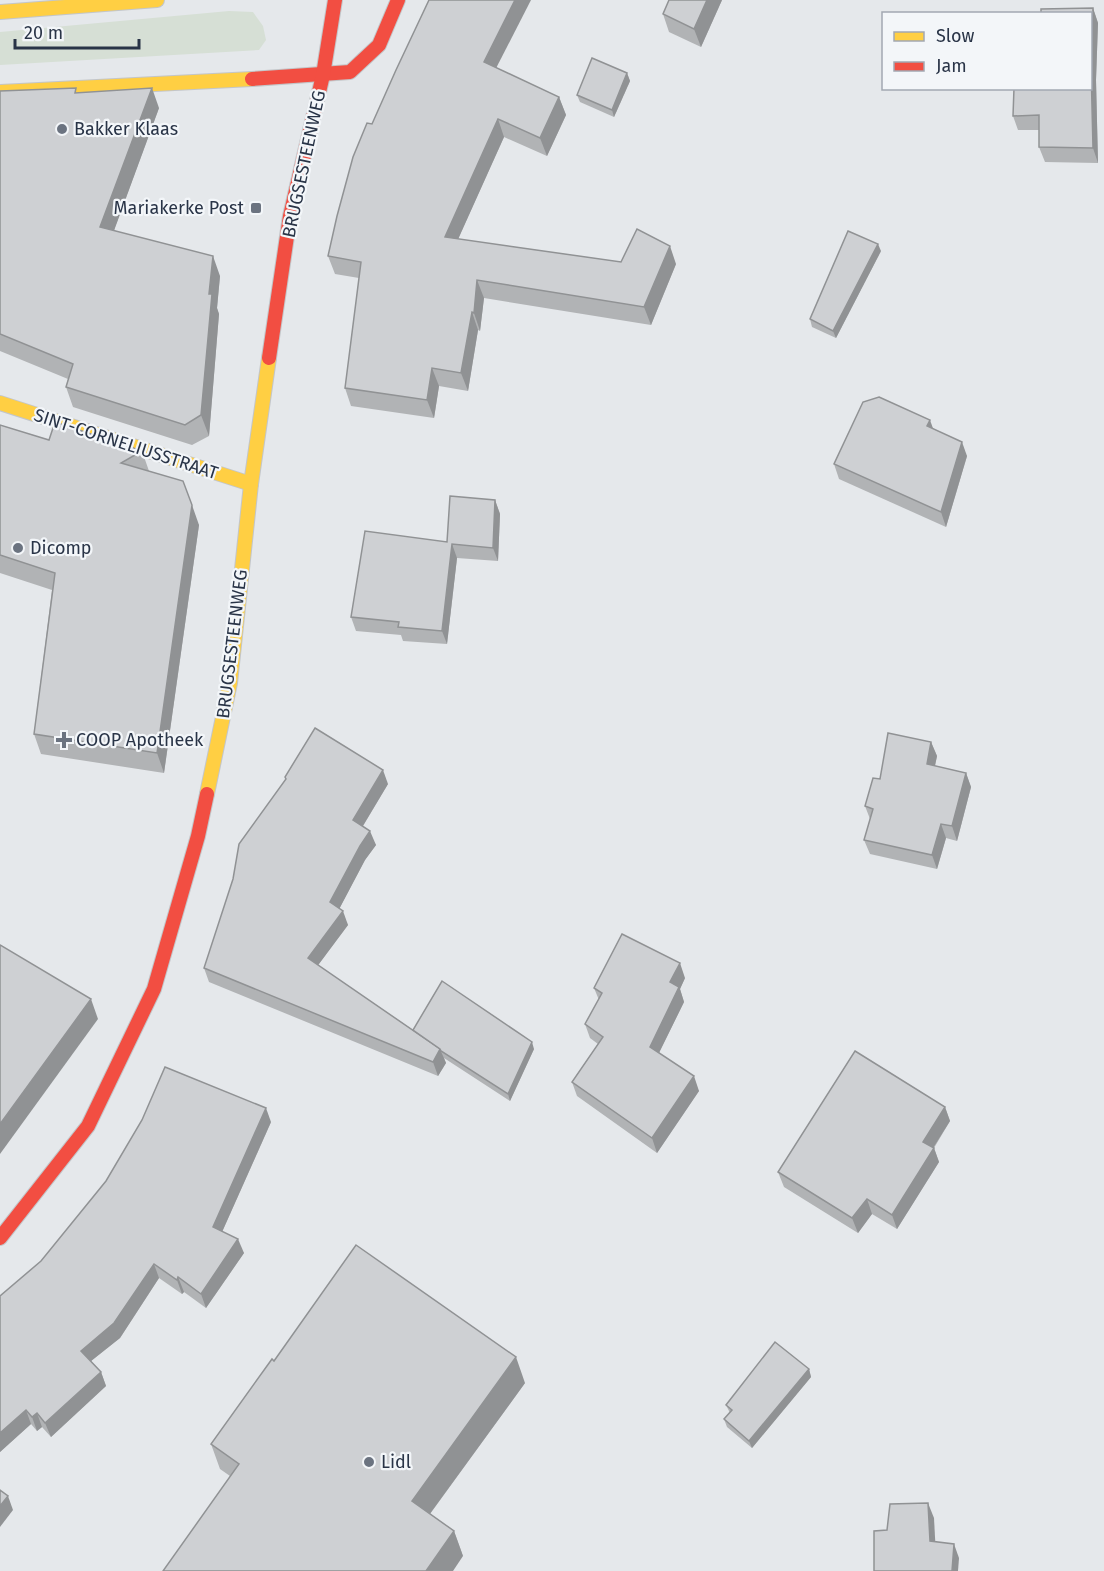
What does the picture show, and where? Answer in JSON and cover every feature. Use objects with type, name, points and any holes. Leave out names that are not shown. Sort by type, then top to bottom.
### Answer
[{"type":"street","points":[[0,12],[157,0]]},
{"type":"street","name":"BRUGSESTEENWEG","points":[[0,1238],[88,1126],[154,989],[198,836],[230,682],[251,484],[291,216],[300,166],[323,75],[335,0]]},
{"type":"street","name":"BRUGSESTEENWEG","points":[[323,75],[350,72],[379,45],[398,0]]},
{"type":"street","points":[[0,92],[323,75]]},
{"type":"street","name":"SINT-CORNELIUSSTRAAT","points":[[0,403],[251,484]]},
{"type":"shaded area","points":[[229,11],[253,12],[263,26],[266,40],[259,50],[0,65],[0,32]]},
{"type":"building","points":[[429,0],[515,0],[484,62],[559,97],[540,138],[498,119],[445,237],[621,262],[637,229],[670,246],[644,307],[477,280],[474,313],[472,312],[461,373],[432,368],[427,400],[345,388],[361,262],[328,256],[353,157],[367,123],[372,124]]},
{"type":"building","points":[[669,0],[707,0],[694,29],[663,14]]},
{"type":"building","points":[[1093,8],[1092,36],[1092,12],[1041,12],[1041,9]]},
{"type":"building","points":[[592,58],[627,73],[612,110],[577,95]]},
{"type":"building","points":[[76,88],[75,93],[152,88],[100,227],[213,256],[209,294],[212,294],[201,415],[185,425],[66,387],[73,364],[0,334],[0,91]]},
{"type":"building","points":[[1014,90],[1092,90],[1093,148],[1039,147],[1039,115],[1013,116]]},
{"type":"building","points":[[848,231],[878,244],[833,331],[810,319]]},
{"type":"building","points":[[879,397],[930,420],[927,426],[962,442],[941,512],[834,464],[863,402]]},
{"type":"building","points":[[55,422],[142,451],[121,463],[183,481],[192,505],[157,753],[34,734],[55,573],[0,555],[0,425],[49,440]]},
{"type":"building","points":[[450,496],[495,500],[493,548],[452,544],[442,631],[398,627],[399,622],[351,617],[365,531],[447,542]]},
{"type":"building","points":[[315,728],[383,770],[353,820],[370,831],[330,902],[343,911],[308,958],[440,1049],[433,1062],[204,968],[233,879],[239,844],[286,779],[285,777]]},
{"type":"building","points":[[888,733],[931,742],[927,764],[966,773],[952,826],[941,824],[932,855],[864,840],[873,809],[865,806],[873,778],[880,779]]},
{"type":"building","points":[[622,934],[680,963],[670,982],[679,987],[650,1047],[694,1076],[652,1138],[572,1082],[603,1037],[585,1024],[602,993],[594,988]]},
{"type":"building","points":[[0,945],[91,999],[0,1124]]},
{"type":"building","points":[[442,981],[532,1042],[508,1094],[413,1030]]},
{"type":"building","points":[[855,1051],[945,1107],[923,1142],[934,1148],[892,1215],[867,1199],[852,1218],[778,1172]]},
{"type":"building","points":[[165,1067],[266,1108],[213,1227],[238,1239],[201,1294],[178,1277],[177,1280],[154,1264],[114,1323],[81,1351],[101,1372],[45,1423],[37,1413],[32,1417],[26,1410],[0,1433],[0,1296],[41,1261],[106,1181],[142,1120]]},
{"type":"building","points":[[356,1245],[516,1357],[412,1501],[454,1531],[426,1571],[163,1571],[239,1464],[211,1444],[272,1359],[274,1361]]},
{"type":"building","points":[[775,1342],[809,1369],[749,1441],[724,1419],[732,1410],[726,1405]]},
{"type":"building","points":[[0,1490],[8,1496],[0,1506]]},
{"type":"building","points":[[928,1503],[930,1541],[954,1544],[952,1571],[874,1571],[874,1531],[887,1530],[890,1504]]},
{"type":"traffic: slow","points":[[0,12],[157,0]]},
{"type":"traffic: slow","points":[[0,92],[252,79]]},
{"type":"traffic: slow","points":[[207,794],[230,683],[251,484],[269,358]]},
{"type":"traffic: slow","points":[[0,403],[251,484]]},
{"type":"traffic: jam","points":[[269,358],[290,216],[323,75],[335,0]]},
{"type":"traffic: jam","points":[[252,79],[350,72],[379,45],[398,0]]},
{"type":"traffic: jam","points":[[0,1238],[88,1126],[154,989],[198,836],[207,794]]},
{"type":"place","name":"Bakker Klaas","points":[[62,129]]},
{"type":"place","name":"Mariakerke Post","points":[[256,208]]},
{"type":"place","name":"Dicomp","points":[[18,548]]},
{"type":"place","name":"COOP Apotheek","points":[[64,740]]},
{"type":"place","name":"Lidl","points":[[369,1462]]}]
